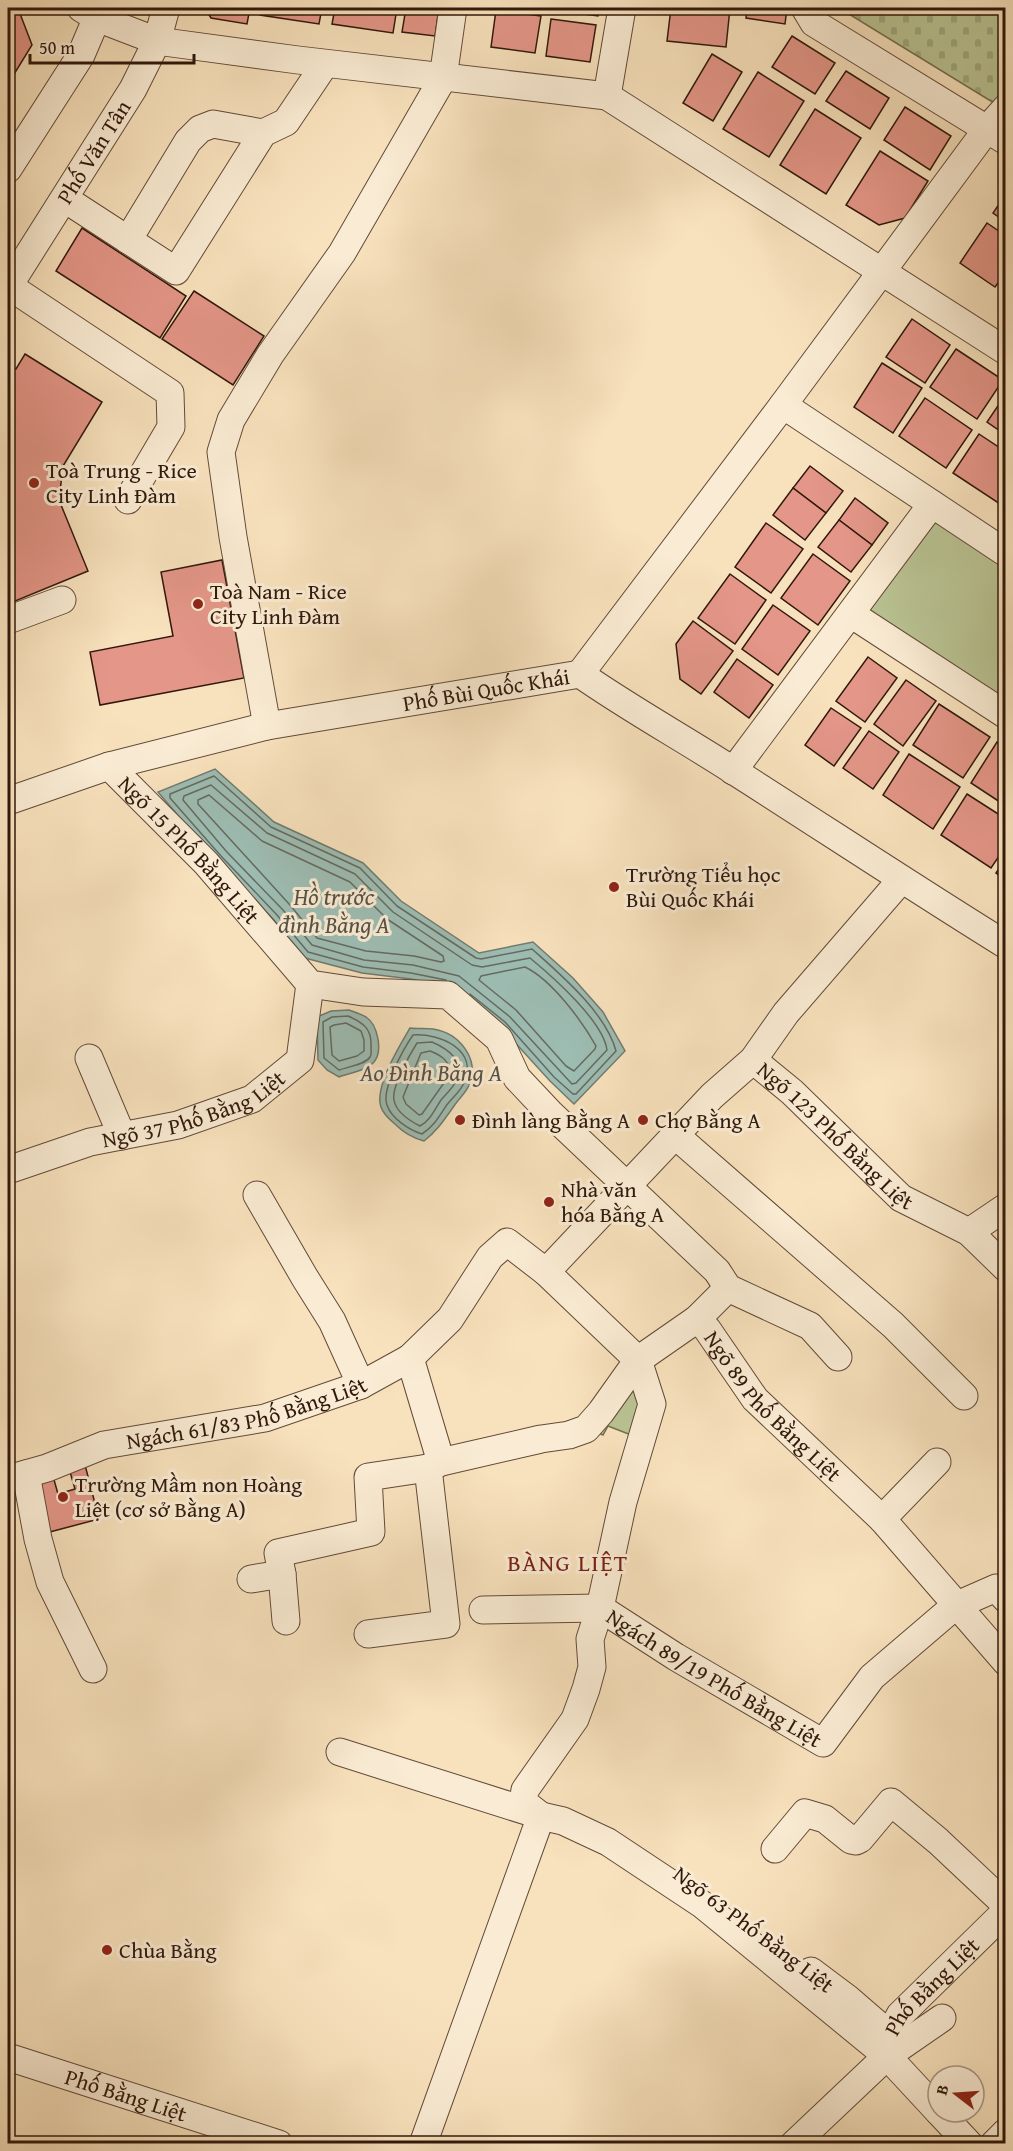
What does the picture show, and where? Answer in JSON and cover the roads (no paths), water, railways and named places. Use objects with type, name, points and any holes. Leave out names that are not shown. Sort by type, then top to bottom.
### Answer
[{"type":"street","name":"Phố Văn Tân","points":[[8,286],[133,88],[157,41],[166,8]]},
{"type":"street","points":[[267,726],[233,537],[221,452],[231,420],[270,355],[342,253],[444,78],[453,8]]},
{"type":"street","points":[[607,96],[622,8]]},
{"type":"street","points":[[806,8],[814,23],[996,135]]},
{"type":"street","points":[[8,169],[81,55],[93,11],[157,41],[325,64],[607,96],[1005,351]]},
{"type":"street","points":[[64,199],[176,271],[263,133],[286,122],[325,64]]},
{"type":"street","points":[[580,675],[883,271],[996,135],[1005,108]]},
{"type":"street","points":[[128,240],[188,141],[200,129],[213,124],[263,133]]},
{"type":"street","points":[[8,286],[170,393],[171,427],[128,500]]},
{"type":"street","points":[[783,405],[1005,553]]},
{"type":"street","points":[[733,771],[932,504]]},
{"type":"street","points":[[8,620],[62,600]]},
{"type":"street","points":[[851,614],[1005,715]]},
{"type":"street","name":"Phố Bùi Quốc Khái","points":[[8,801],[109,766],[267,726],[580,675],[1005,945]]},
{"type":"street","name":"Ngõ 15 Phố Bằng Liệt","points":[[109,766],[206,863],[310,984]]},
{"type":"street","points":[[753,1060],[786,1013],[901,880]]},
{"type":"street","points":[[310,984],[363,992],[448,995],[499,1039],[517,1078],[550,1113],[717,1271],[728,1288],[810,1326],[837,1357]]},
{"type":"street","name":"Ngõ 37 Phố Bằng Liệt","points":[[8,1170],[90,1142],[178,1125],[252,1099],[300,1060],[310,984]]},
{"type":"street","points":[[89,1058],[122,1136]]},
{"type":"street","name":"Ngõ 123 Phố Bằng Liệt","points":[[546,1272],[712,1096],[753,1060],[792,1092],[901,1197],[969,1232],[1005,1268]]},
{"type":"street","points":[[675,1135],[893,1325],[964,1396]]},
{"type":"street","name":"Ngách 61/83 Phố Bằng Liệt","points":[[17,1476],[104,1445],[264,1418],[361,1385],[332,1321],[257,1195]]},
{"type":"street","points":[[969,1232],[1005,1207]]},
{"type":"street","name":"Ngách 89/19 Phố Bằng Liệt","points":[[411,1358],[450,1319],[490,1257],[507,1242],[546,1272],[638,1360],[652,1404],[623,1502],[600,1608],[676,1657],[823,1743],[872,1677],[955,1606]]},
{"type":"street","name":"Ngõ 89 Phố Bằng Liệt","points":[[728,1288],[697,1319],[707,1329],[756,1399],[882,1520],[1005,1662]]},
{"type":"street","points":[[286,1621],[278,1553],[371,1532],[368,1477],[435,1465],[540,1438],[569,1435],[586,1429],[638,1360],[697,1319]]},
{"type":"street","points":[[361,1385],[411,1358],[435,1465],[446,1620],[446,1624],[369,1623]]},
{"type":"street","points":[[882,1520],[937,1462]]},
{"type":"street","points":[[17,1476],[50,1582],[93,1669]]},
{"type":"street","points":[[251,1579],[282,1574]]},
{"type":"street","points":[[955,1606],[996,1588],[1005,1599]]},
{"type":"street","points":[[483,1610],[600,1608],[590,1639],[592,1667],[575,1719],[525,1790],[523,1802],[541,1816]]},
{"type":"street","points":[[340,1752],[392,1760],[541,1816],[563,1821],[608,1842],[703,1905],[888,2046],[926,2094]]},
{"type":"street","points":[[775,1849],[805,1813],[825,1819],[850,1840],[856,1841],[891,1802],[938,1841],[1005,1905]]},
{"type":"street","points":[[423,2144],[541,1816]]},
{"type":"street","name":"Ngõ 63 Phố Bằng Liệt","points":[[616,1828],[828,1984],[888,2046]]},
{"type":"street","name":"Phố Bằng Liệt","points":[[794,2144],[888,2046],[900,2015],[1005,1911]]},
{"type":"street","points":[[888,2046],[942,2018]]},
{"type":"street","name":"Phố Bằng Liệt","points":[[8,2057],[279,2144]]},
{"type":"street","points":[[951,2124],[969,2144]]},
{"type":"street","points":[[994,2144],[1005,2132]]},
{"type":"water","name":"Hồ trước đình Bằng A","points":[[215,769],[274,822],[363,863],[401,901],[479,953],[533,942],[573,978],[603,1012],[625,1051],[574,1104],[500,1026],[452,987],[362,973],[305,958],[273,919],[216,860],[158,792]]},
{"type":"water","points":[[349,1010],[370,1021],[374,1026],[379,1045],[377,1057],[371,1065],[339,1077],[327,1070],[318,1060],[317,1017],[331,1011]]},
{"type":"water","name":"Ao Đình Bằng A","points":[[410,1028],[433,1029],[451,1036],[465,1048],[472,1065],[472,1074],[467,1089],[440,1125],[424,1141],[405,1133],[389,1119],[382,1110],[380,1099],[389,1066]]},
{"type":"place","name":"Toà Trung - Rice City Linh Đàm","points":[[34,483]]},
{"type":"place","name":"Toà Nam - Rice City Linh Đàm","points":[[198,604]]},
{"type":"place","name":"Trường Tiểu học Bùi Quốc Khái","points":[[614,887]]},
{"type":"place","name":"Đình làng Bằng A","points":[[460,1120]]},
{"type":"place","name":"Chợ Bằng A","points":[[643,1120]]},
{"type":"place","name":"Nhà văn hóa Bằng A","points":[[549,1202]]},
{"type":"place","name":"Trường Mầm non Hoàng Liệt (cơ sở Bằng A)","points":[[63,1497]]},
{"type":"place","name":"Chùa Bằng","points":[[107,1950]]},
{"type":"district","name":"BÀNG LIỆT","points":[[568,1562]]}]
